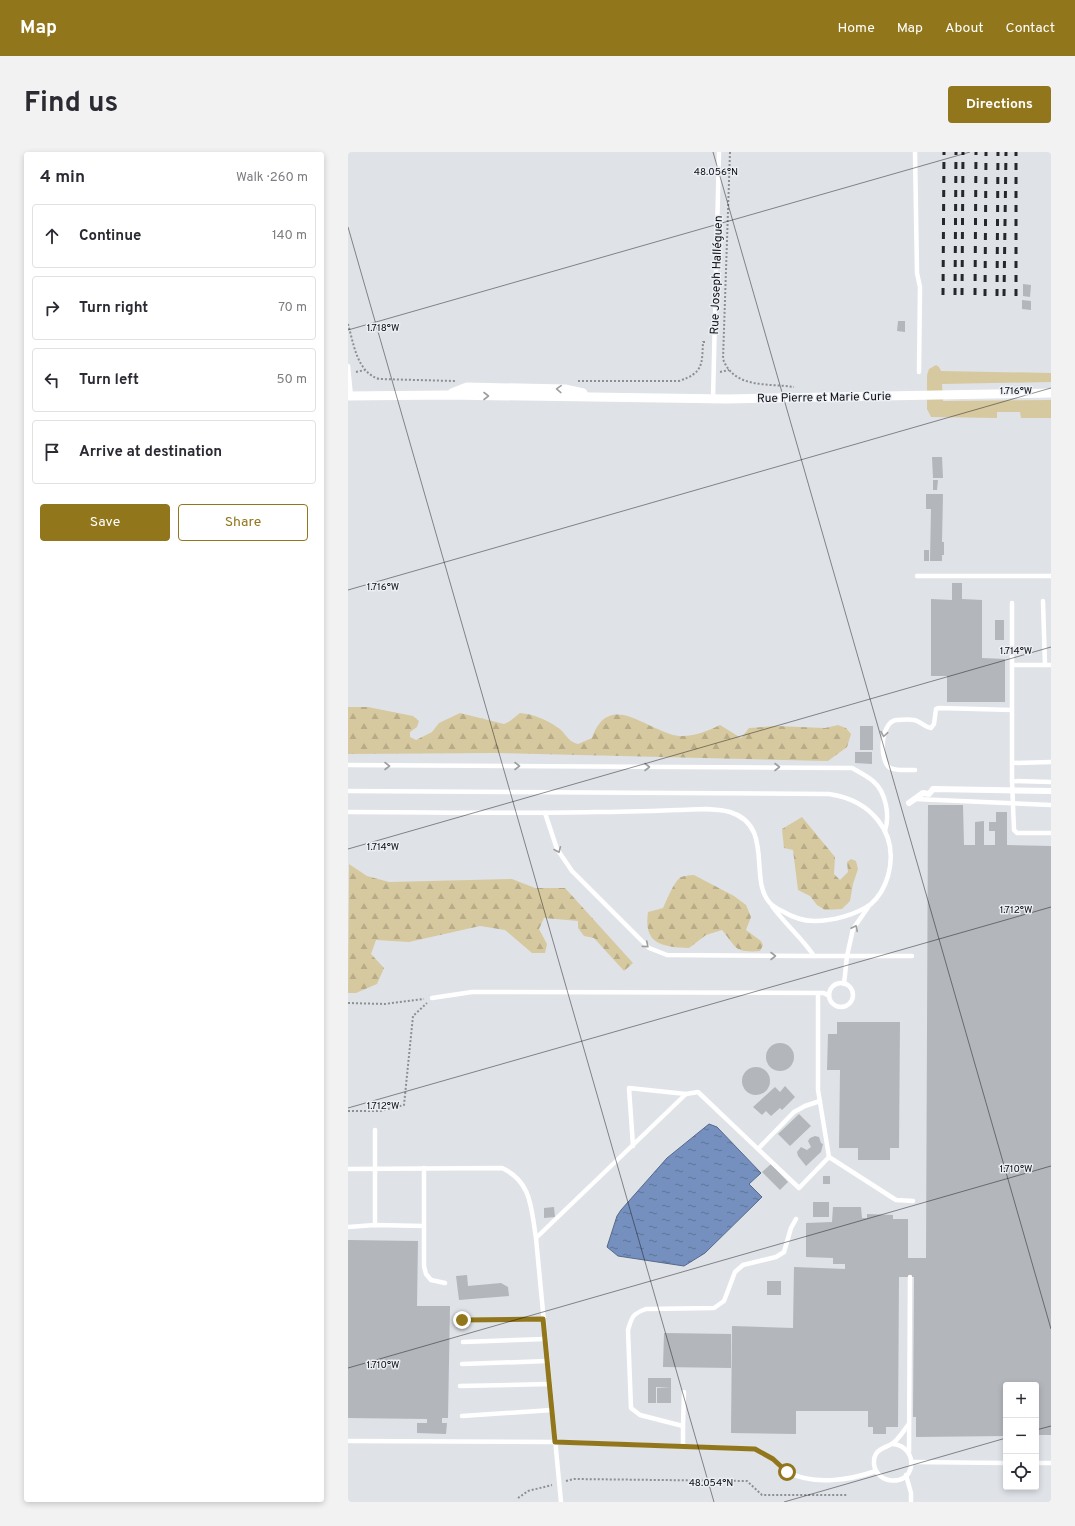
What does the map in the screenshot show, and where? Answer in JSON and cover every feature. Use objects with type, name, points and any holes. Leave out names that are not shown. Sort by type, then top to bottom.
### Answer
[{"type":"street","name":"Rue Pierre et Marie Curie","points":[[350,396],[447,395],[713,399],[1051,393]]},
{"type":"street","points":[[909,803],[923,793],[929,794],[933,789],[1051,791]]},
{"type":"lane","name":"Rue Joseph Halléguen","points":[[713,399],[719,152]]},
{"type":"lane","points":[[915,152],[917,272],[920,287],[919,372]]},
{"type":"lane","points":[[348,366],[350,396]]},
{"type":"lane","points":[[916,576],[1051,576]]},
{"type":"lane","points":[[1043,601],[1045,666]]},
{"type":"lane","points":[[1012,603],[1012,790],[1014,830],[1017,833],[1051,833]]},
{"type":"lane","points":[[1013,665],[1051,666]]},
{"type":"lane","points":[[915,770],[900,770],[889,767],[884,758],[883,740],[886,725],[896,720],[915,720],[931,728],[934,724],[936,709],[939,708],[1012,710]]},
{"type":"lane","points":[[1012,763],[1051,762]]},
{"type":"lane","points":[[348,766],[852,768],[873,781],[881,792],[887,814],[887,824],[885,830]]},
{"type":"lane","points":[[1012,781],[1051,782]]},
{"type":"lane","points":[[348,791],[829,794],[845,796],[864,806],[879,821],[885,830],[890,848],[889,870],[881,891],[853,929],[846,956],[844,984]]},
{"type":"lane","points":[[915,799],[1051,804]]},
{"type":"lane","points":[[348,812],[545,813],[704,810],[731,813],[740,817],[753,832],[759,854],[762,882],[769,902],[782,920],[807,944],[814,956]]},
{"type":"lane","points":[[545,813],[557,849],[572,871],[649,948],[657,952],[667,955],[912,956]]},
{"type":"lane","points":[[769,902],[795,918],[814,921],[840,917],[870,904]]},
{"type":"lane","points":[[432,998],[472,992],[824,993],[829,996],[834,1005],[839,1007],[847,1005],[852,996],[850,989],[844,984],[832,987],[829,996]]},
{"type":"lane","points":[[818,993],[818,1090],[829,1157],[896,1200],[912,1201]]},
{"type":"lane","points":[[633,1146],[629,1088],[686,1094],[698,1092],[799,1188],[829,1157]]},
{"type":"lane","points":[[536,1238],[686,1094]]},
{"type":"lane","points":[[758,1149],[794,1112],[820,1101]]},
{"type":"lane","points":[[375,1130],[375,1225]]},
{"type":"lane","points":[[424,1168],[424,1266],[426,1274],[431,1280],[445,1283]]},
{"type":"lane","points":[[348,1169],[502,1168],[514,1174],[521,1181],[528,1195],[536,1238],[561,1502]]},
{"type":"lane","points":[[683,1426],[640,1415],[631,1408],[628,1330],[631,1319],[636,1313],[646,1309],[714,1308],[724,1302],[735,1272],[739,1267],[743,1264],[776,1256],[784,1252],[791,1228],[796,1219]]},
{"type":"lane","points":[[348,1226],[424,1226]]},
{"type":"lane","points":[[909,1452],[902,1446],[892,1444],[886,1445],[878,1450],[874,1459],[876,1471],[884,1479],[896,1481],[906,1475],[910,1470],[912,1462],[909,1452],[910,1277]]},
{"type":"lane","points":[[462,1320],[543,1319]]},
{"type":"lane","points":[[463,1342],[545,1339]]},
{"type":"lane","points":[[462,1364],[547,1361]]},
{"type":"lane","points":[[460,1386],[549,1384]]},
{"type":"lane","points":[[683,1446],[684,1392]]},
{"type":"lane","points":[[462,1416],[552,1410]]},
{"type":"lane","points":[[892,1444],[909,1424]]},
{"type":"lane","points":[[348,1441],[555,1442],[755,1449],[773,1459],[787,1472],[803,1479],[825,1480],[859,1477],[876,1471]]},
{"type":"lane","points":[[912,1462],[1003,1463]]},
{"type":"lane","points":[[1039,1463],[1051,1463]]},
{"type":"lane","points":[[906,1475],[911,1493],[911,1502]]},
{"type":"path","points":[[730,152],[723,359],[729,370],[742,380],[754,384],[799,388]]},
{"type":"path","points":[[348,324],[349,333],[355,350],[365,370]]},
{"type":"path","points":[[348,1003],[385,1004],[432,998]]},
{"type":"path","points":[[348,1111],[380,1111],[404,1105],[413,1016],[432,998]]},
{"type":"path","points":[[518,1498],[528,1491],[574,1479],[747,1481],[762,1495],[848,1495]]},
{"type":"green space","points":[[936,365],[941,371],[1051,373],[1051,382],[942,384],[943,401],[1051,400],[1051,418],[1021,418],[1020,412],[997,412],[997,418],[931,417],[927,409],[927,375],[929,369]]},
{"type":"green space","points":[[348,707],[368,707],[413,716],[419,721],[417,727],[410,732],[410,737],[416,740],[432,732],[439,723],[460,713],[504,724],[520,713],[531,715],[542,718],[552,724],[561,730],[570,740],[578,744],[592,738],[599,725],[607,717],[616,715],[637,719],[659,730],[676,736],[689,736],[720,725],[741,738],[749,728],[776,726],[825,728],[838,725],[846,728],[851,734],[847,747],[828,761],[495,753],[348,754]]},
{"type":"green space","points":[[802,817],[835,857],[834,874],[840,880],[848,872],[847,862],[851,859],[856,861],[858,869],[853,884],[850,901],[842,909],[825,910],[817,905],[810,896],[798,890],[793,850],[784,848],[782,829]]},
{"type":"green space","points":[[349,864],[367,876],[389,882],[512,879],[535,888],[565,888],[633,963],[624,971],[594,938],[584,936],[578,928],[578,921],[544,918],[539,929],[547,944],[545,953],[532,953],[505,930],[480,926],[409,942],[376,940],[371,954],[384,968],[377,984],[356,993],[348,993]]},
{"type":"green space","points":[[694,875],[734,896],[746,905],[751,917],[746,930],[761,941],[763,945],[760,951],[745,951],[737,948],[722,930],[706,935],[689,948],[663,945],[652,938],[647,923],[648,912],[663,908],[673,886],[678,879],[681,877]]},
{"type":"water","points":[[709,1124],[717,1127],[761,1173],[749,1184],[762,1197],[705,1253],[684,1266],[618,1256],[607,1247],[617,1216],[621,1210],[667,1158]]},
{"type":"building","points":[[1023,284],[1031,285],[1030,297],[1023,296]]},
{"type":"building","points":[[1022,300],[1031,301],[1031,310],[1022,309]]},
{"type":"building","points":[[898,321],[905,321],[905,332],[897,331]]},
{"type":"building","points":[[932,457],[942,457],[943,478],[933,478]]},
{"type":"building","points":[[933,480],[938,480],[937,490],[933,490]]},
{"type":"building","points":[[926,494],[943,494],[942,542],[944,542],[944,555],[942,555],[942,561],[930,561],[931,509],[926,509]]},
{"type":"building","points":[[924,550],[929,550],[929,561],[924,561]]},
{"type":"building","points":[[952,583],[962,583],[962,599],[982,600],[982,658],[1005,659],[1005,702],[947,702],[947,676],[931,676],[931,599],[952,600]]},
{"type":"building","points":[[995,620],[1004,620],[1004,640],[995,640]]},
{"type":"building","points":[[860,726],[873,726],[873,750],[860,750]]},
{"type":"building","points":[[855,752],[872,752],[872,764],[855,763]]},
{"type":"building","points":[[928,805],[963,805],[964,845],[975,845],[975,822],[984,821],[984,845],[995,845],[995,831],[989,831],[989,822],[996,822],[996,812],[1007,812],[1007,845],[1051,846],[1051,1435],[1039,1435],[1039,1382],[1003,1382],[1003,1436],[916,1437],[916,1417],[913,1417],[914,1277],[899,1277],[898,1427],[886,1427],[886,1434],[873,1434],[873,1427],[868,1427],[868,1411],[796,1411],[796,1434],[731,1433],[732,1326],[793,1328],[794,1267],[845,1269],[845,1264],[833,1264],[833,1258],[806,1257],[806,1223],[832,1222],[833,1207],[861,1207],[862,1218],[867,1218],[867,1214],[893,1215],[893,1219],[908,1219],[908,1258],[926,1258]]},
{"type":"building","points":[[837,1022],[900,1022],[899,1148],[890,1148],[890,1160],[858,1160],[858,1148],[839,1148],[840,1070],[827,1070],[828,1034],[837,1034]]},
{"type":"building","points":[[780,1043],[790,1047],[794,1057],[790,1067],[780,1071],[770,1067],[766,1057],[770,1047]]},
{"type":"building","points":[[756,1067],[766,1071],[770,1081],[766,1091],[756,1095],[746,1091],[742,1081],[746,1071]]},
{"type":"building","points":[[785,1086],[795,1097],[782,1110],[780,1108],[771,1116],[766,1111],[762,1115],[753,1107],[775,1087],[780,1092]]},
{"type":"building","points":[[799,1114],[811,1126],[790,1146],[778,1134]]},
{"type":"building","points":[[815,1136],[819,1137],[821,1143],[823,1144],[821,1152],[806,1166],[798,1156],[797,1152],[801,1147],[807,1150],[811,1147],[808,1141],[810,1138]]},
{"type":"building","points":[[771,1164],[788,1182],[780,1190],[762,1172]]},
{"type":"building","points":[[823,1176],[830,1176],[830,1184],[823,1184]]},
{"type":"building","points":[[813,1202],[829,1202],[829,1217],[813,1217]]},
{"type":"building","points":[[554,1207],[555,1217],[544,1218],[544,1208]]},
{"type":"building","points":[[348,1240],[418,1241],[417,1306],[450,1306],[448,1418],[442,1418],[442,1423],[447,1423],[446,1434],[417,1433],[417,1423],[427,1423],[427,1419],[348,1418]]},
{"type":"building","points":[[467,1275],[468,1286],[501,1283],[508,1287],[509,1296],[459,1300],[456,1276]]},
{"type":"building","points":[[767,1281],[781,1281],[781,1295],[767,1295]]},
{"type":"building","points":[[664,1333],[731,1334],[731,1368],[663,1367]]},
{"type":"building","points":[[648,1378],[671,1378],[671,1388],[656,1387],[656,1403],[648,1403]]},
{"type":"building","points":[[657,1388],[671,1388],[671,1403],[657,1403]]},
{"type":"railway","points":[[943,295],[944,152]]},
{"type":"railway","points":[[955,295],[956,152]]},
{"type":"railway","points":[[962,295],[963,152]]},
{"type":"railway","points":[[975,295],[976,152]]},
{"type":"railway","points":[[985,296],[986,152]]},
{"type":"railway","points":[[997,296],[998,152]]},
{"type":"railway","points":[[1004,296],[1006,152]]},
{"type":"railway","points":[[1016,152],[1016,296]]},
{"type":"route","points":[[462,1320],[543,1319],[555,1442],[755,1449],[773,1459],[787,1472]]}]
